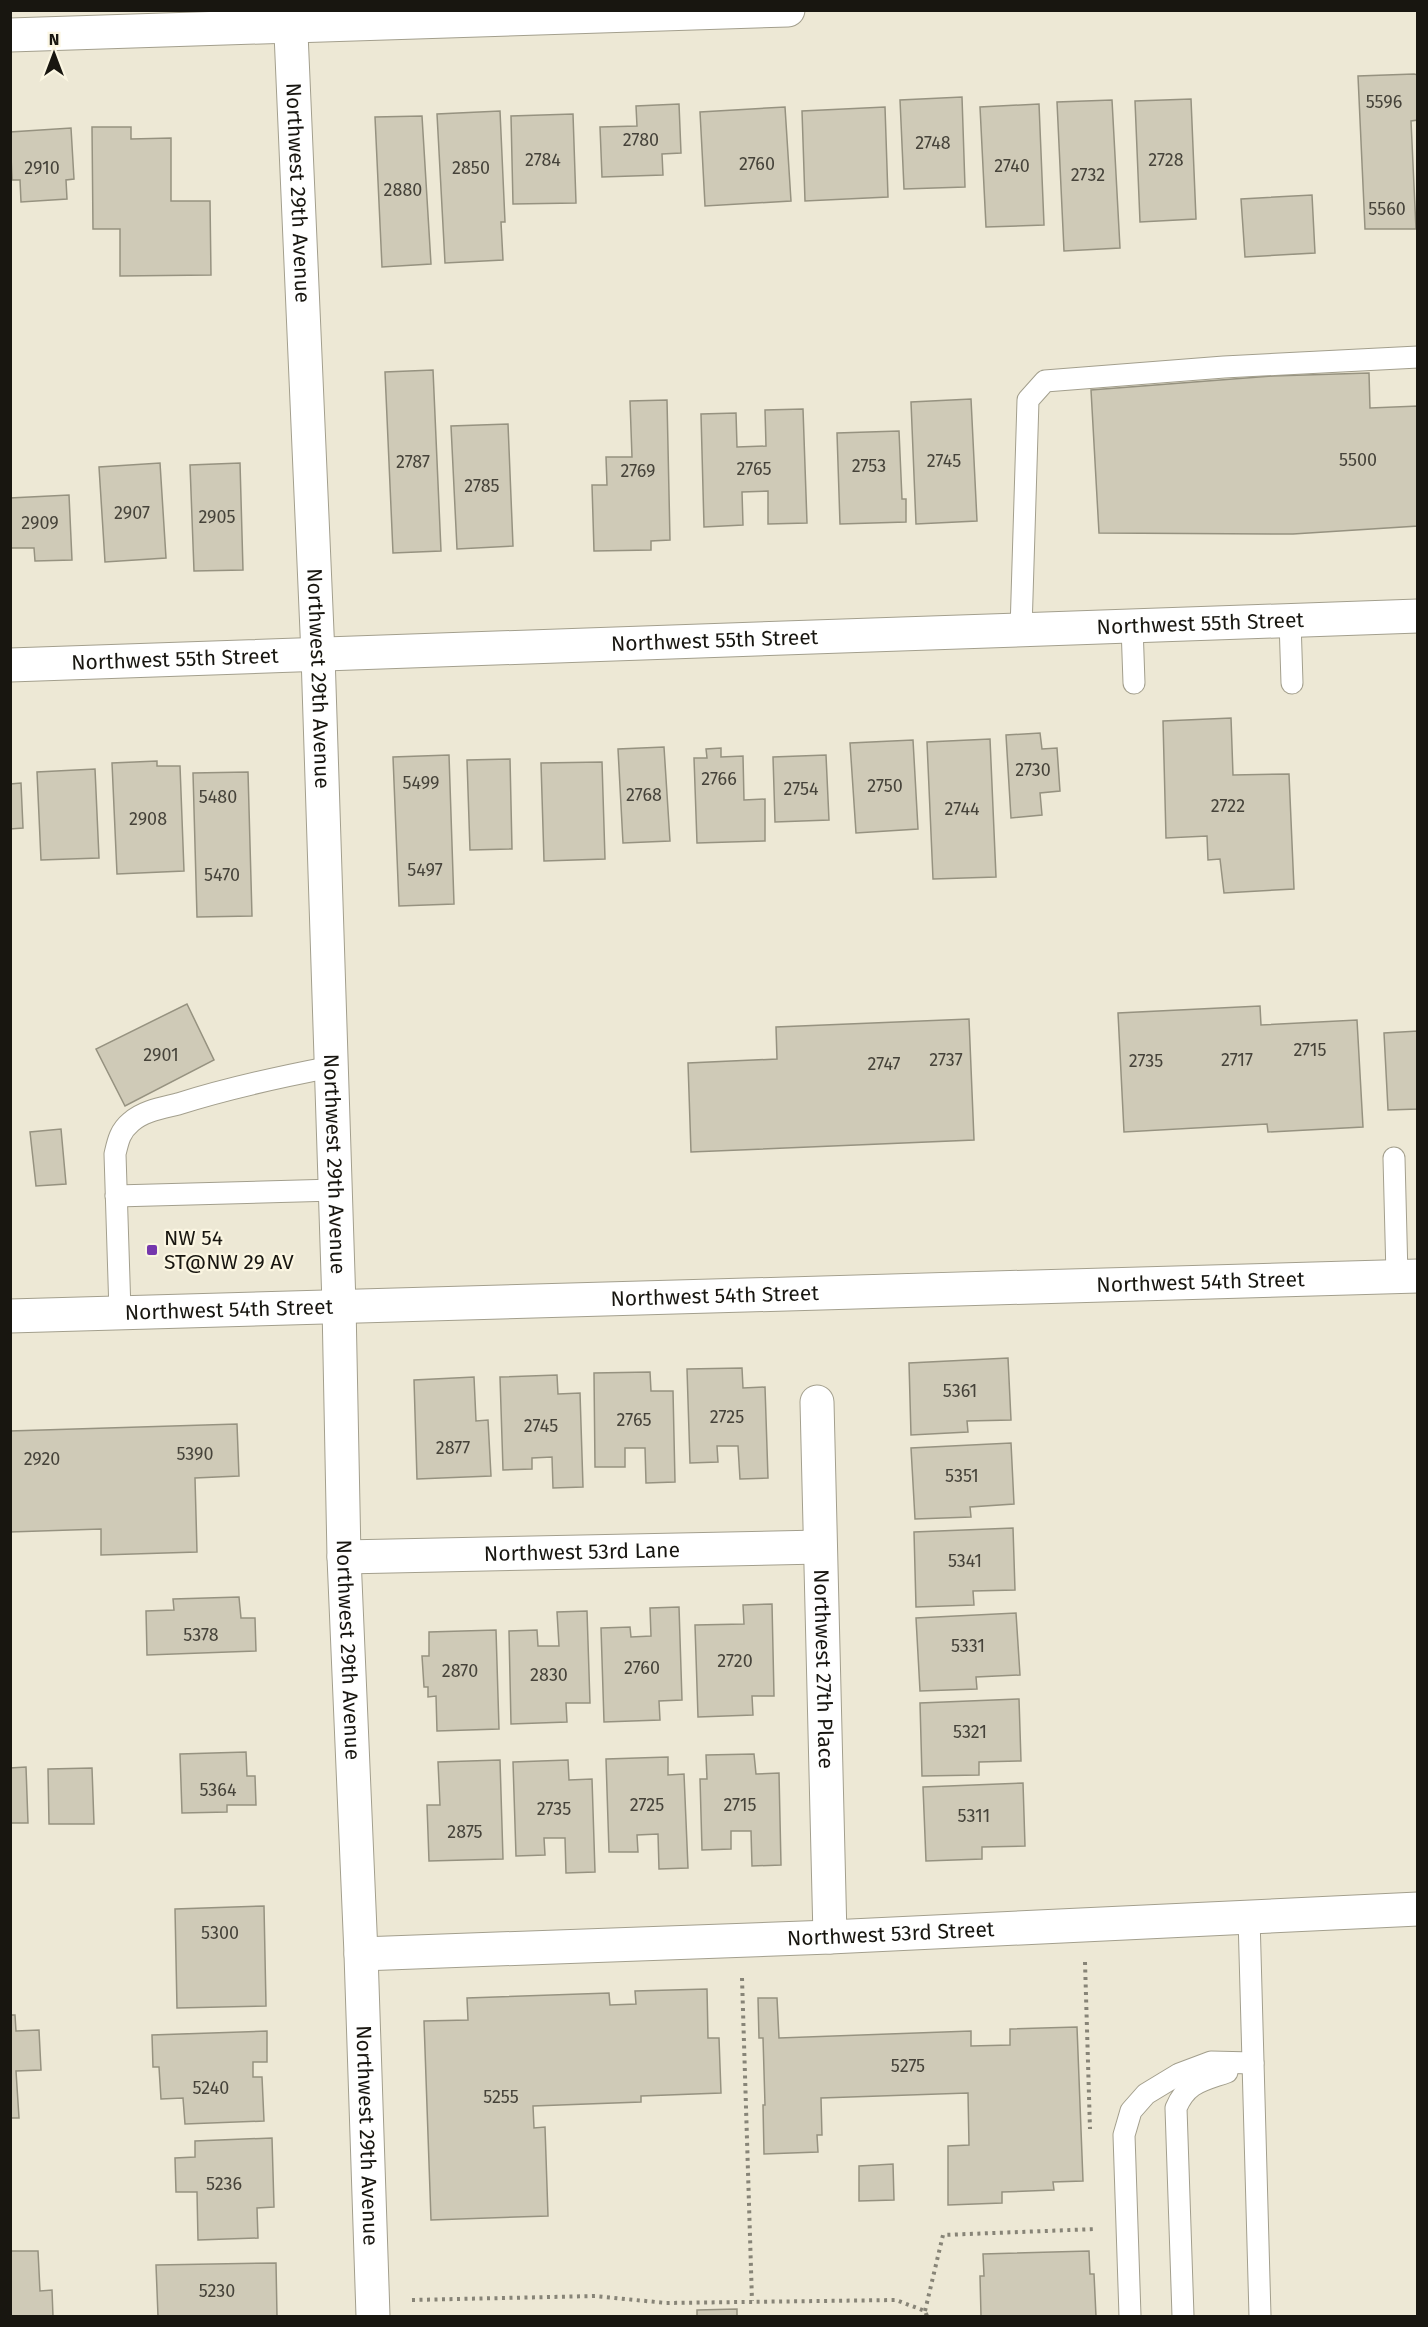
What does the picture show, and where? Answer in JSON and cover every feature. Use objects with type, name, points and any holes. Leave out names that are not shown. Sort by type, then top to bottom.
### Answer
[{"type":"street","points":[[10,35],[290,18],[788,10]]},
{"type":"street","name":"Northwest 29th Avenue","points":[[290,18],[318,654],[339,1305],[344,1557],[362,1954],[373,2308]]},
{"type":"street","name":"Northwest 55th Street","points":[[10,665],[1418,616]]},
{"type":"street","name":"Northwest 54th Street","points":[[10,1316],[1407,1276]]},
{"type":"street","name":"Northwest 27th Place","points":[[817,1402],[830,1937]]},
{"type":"street","name":"Northwest 53rd Lane","points":[[344,1557],[820,1547]]},
{"type":"street","name":"Northwest 53rd Street","points":[[362,1954],[741,1941],[1418,1909]]},
{"type":"lane","points":[[1021,630],[1028,400],[1045,381],[1224,367],[1418,357]]},
{"type":"lane","points":[[1290,621],[1292,683]]},
{"type":"lane","points":[[1132,626],[1134,683]]},
{"type":"lane","points":[[120,1312],[115,1154],[118,1136],[130,1122],[141,1115],[261,1081],[331,1067]]},
{"type":"lane","points":[[1394,1158],[1407,1276]]},
{"type":"lane","points":[[116,1196],[335,1190]]},
{"type":"lane","points":[[1249,1917],[1260,2316]]},
{"type":"lane","points":[[1130,2316],[1124,2135],[1131,2111],[1146,2094],[1179,2074],[1211,2062],[1253,2063]]},
{"type":"lane","points":[[1184,2316],[1176,2108],[1182,2093],[1198,2083],[1253,2063]]},
{"type":"path","points":[[1084,1925],[1090,2135]]},
{"type":"path","points":[[741,1941],[752,2301]]},
{"type":"path","points":[[1093,2217],[1093,2229]]},
{"type":"path","points":[[927,2316],[925,2311],[943,2235],[1127,2229]]},
{"type":"path","points":[[373,2308],[595,2296],[666,2303],[896,2300],[925,2311]]},
{"type":"building","points":[[1418,75],[1418,120],[1411,121],[1416,229],[1365,229],[1358,76]]},
{"type":"building","points":[[962,97],[965,187],[904,189],[900,100]]},
{"type":"building","points":[[1191,99],[1196,219],[1140,222],[1135,101]]},
{"type":"building","points":[[1112,100],[1120,248],[1064,251],[1057,102]]},
{"type":"building","points":[[679,104],[681,153],[662,154],[663,175],[602,177],[600,127],[637,126],[636,106]]},
{"type":"building","points":[[1039,104],[1044,225],[986,227],[980,107]]},
{"type":"building","points":[[785,107],[791,201],[705,206],[700,112]]},
{"type":"building","points":[[885,107],[888,197],[805,201],[802,111]]},
{"type":"building","points":[[500,111],[505,222],[501,222],[503,260],[445,263],[437,114]]},
{"type":"building","points":[[573,114],[576,203],[513,204],[511,116]]},
{"type":"building","points":[[422,116],[431,264],[382,267],[375,117]]},
{"type":"building","points":[[92,127],[131,127],[131,139],[171,138],[171,201],[210,201],[211,275],[120,276],[120,229],[93,229]]},
{"type":"building","points":[[71,128],[74,179],[66,180],[67,199],[21,202],[20,180],[12,180],[10,132]]},
{"type":"building","points":[[1312,195],[1315,253],[1245,257],[1241,199]]},
{"type":"building","points":[[433,370],[441,551],[393,553],[385,372]]},
{"type":"building","points":[[1369,373],[1370,408],[1418,406],[1418,526],[1293,534],[1099,533],[1091,390],[1273,376]]},
{"type":"building","points":[[971,399],[977,521],[916,524],[911,402]]},
{"type":"building","points":[[667,400],[670,540],[651,541],[651,550],[594,551],[592,485],[607,485],[606,457],[632,457],[630,401]]},
{"type":"building","points":[[803,409],[807,523],[768,524],[768,491],[742,492],[743,525],[704,527],[701,414],[736,413],[737,447],[766,446],[765,410]]},
{"type":"building","points":[[508,424],[513,546],[457,549],[451,426]]},
{"type":"building","points":[[899,431],[902,499],[906,499],[906,522],[840,524],[837,433]]},
{"type":"building","points":[[160,463],[166,558],[105,562],[99,467]]},
{"type":"building","points":[[240,463],[243,570],[194,571],[190,465]]},
{"type":"building","points":[[69,495],[72,560],[35,561],[34,548],[10,548],[10,498]]},
{"type":"building","points":[[1231,718],[1233,775],[1289,774],[1294,889],[1224,893],[1220,859],[1208,860],[1207,836],[1166,838],[1163,721]]},
{"type":"building","points":[[1040,733],[1042,749],[1057,748],[1060,791],[1040,793],[1042,815],[1011,818],[1006,735]]},
{"type":"building","points":[[990,739],[996,877],[933,879],[927,742]]},
{"type":"building","points":[[913,740],[918,829],[856,833],[850,743]]},
{"type":"building","points":[[664,747],[670,841],[623,843],[618,749]]},
{"type":"building","points":[[721,748],[721,757],[743,756],[744,800],[765,799],[765,841],[697,843],[694,758],[707,758],[706,749]]},
{"type":"building","points":[[449,755],[454,904],[399,906],[393,757]]},
{"type":"building","points":[[826,755],[829,820],[775,822],[773,757]]},
{"type":"building","points":[[510,759],[512,849],[470,850],[467,760]]},
{"type":"building","points":[[157,761],[157,766],[180,766],[184,871],[117,874],[112,763]]},
{"type":"building","points":[[602,762],[605,859],[544,861],[541,763]]},
{"type":"building","points":[[95,769],[99,858],[41,860],[37,772]]},
{"type":"building","points":[[248,772],[252,916],[197,917],[193,773]]},
{"type":"building","points":[[21,783],[23,828],[10,829],[10,784]]},
{"type":"building","points":[[187,1004],[214,1060],[125,1106],[96,1049]]},
{"type":"building","points":[[1260,1006],[1261,1025],[1357,1020],[1363,1127],[1268,1132],[1267,1124],[1124,1132],[1118,1013]]},
{"type":"building","points":[[969,1019],[974,1140],[691,1152],[688,1063],[777,1059],[776,1027]]},
{"type":"building","points":[[1418,1031],[1418,1109],[1388,1110],[1384,1033]]},
{"type":"building","points":[[61,1129],[66,1184],[36,1186],[30,1132]]},
{"type":"building","points":[[1008,1358],[1011,1420],[967,1421],[968,1432],[911,1435],[909,1363]]},
{"type":"building","points":[[742,1368],[743,1388],[765,1387],[768,1478],[740,1479],[738,1446],[717,1446],[718,1462],[690,1463],[687,1369]]},
{"type":"building","points":[[650,1372],[651,1391],[673,1391],[675,1482],[646,1483],[645,1448],[625,1448],[625,1467],[595,1467],[594,1373]]},
{"type":"building","points":[[557,1375],[558,1394],[580,1393],[583,1487],[553,1488],[552,1457],[532,1458],[532,1469],[503,1470],[500,1377]]},
{"type":"building","points":[[474,1377],[476,1421],[488,1420],[491,1476],[417,1479],[414,1380]]},
{"type":"building","points":[[237,1424],[239,1476],[195,1478],[197,1552],[101,1555],[101,1529],[10,1532],[10,1431]]},
{"type":"building","points":[[1011,1443],[1014,1504],[970,1507],[971,1517],[915,1519],[911,1448]]},
{"type":"building","points":[[1013,1528],[1015,1590],[973,1591],[974,1605],[916,1607],[914,1532]]},
{"type":"building","points":[[239,1597],[241,1618],[255,1618],[256,1651],[147,1655],[146,1611],[174,1610],[173,1599]]},
{"type":"building","points":[[772,1604],[774,1696],[752,1696],[753,1715],[698,1717],[695,1625],[744,1624],[743,1605]]},
{"type":"building","points":[[679,1607],[682,1700],[659,1701],[660,1720],[604,1722],[601,1628],[630,1627],[631,1637],[651,1636],[650,1608]]},
{"type":"building","points":[[587,1611],[590,1703],[566,1703],[567,1722],[511,1724],[509,1631],[537,1630],[538,1646],[559,1646],[557,1612]]},
{"type":"building","points":[[1016,1613],[1020,1675],[976,1677],[977,1689],[920,1691],[916,1618]]},
{"type":"building","points":[[496,1630],[499,1729],[437,1731],[436,1696],[428,1697],[428,1687],[424,1687],[422,1656],[429,1656],[429,1632]]},
{"type":"building","points":[[1019,1699],[1021,1761],[979,1762],[979,1775],[922,1776],[920,1703]]},
{"type":"building","points":[[246,1752],[247,1776],[255,1776],[256,1805],[227,1805],[227,1812],[182,1813],[180,1754]]},
{"type":"building","points":[[754,1754],[756,1774],[779,1773],[781,1865],[752,1866],[751,1831],[731,1831],[731,1849],[702,1850],[700,1779],[707,1779],[706,1755]]},
{"type":"building","points":[[668,1757],[668,1775],[684,1774],[688,1868],[659,1869],[658,1834],[637,1835],[638,1852],[609,1852],[606,1759]]},
{"type":"building","points":[[500,1760],[503,1859],[429,1861],[427,1805],[440,1805],[438,1762]]},
{"type":"building","points":[[568,1760],[569,1780],[592,1779],[595,1872],[566,1873],[565,1838],[544,1838],[545,1855],[516,1856],[513,1762]]},
{"type":"building","points":[[26,1767],[28,1823],[10,1823],[10,1768]]},
{"type":"building","points":[[92,1768],[94,1824],[49,1824],[48,1769]]},
{"type":"building","points":[[1023,1783],[1025,1846],[982,1847],[982,1859],[926,1861],[923,1787]]},
{"type":"building","points":[[264,1906],[266,2006],[177,2008],[175,1909]]},
{"type":"building","points":[[707,1989],[708,2038],[719,2038],[721,2093],[641,2096],[641,2102],[533,2106],[534,2128],[545,2127],[548,2216],[431,2220],[424,2021],[468,2020],[467,1998],[609,1993],[610,2005],[636,2004],[635,1991]]},
{"type":"building","points":[[758,1998],[777,1998],[779,2038],[971,2031],[971,2046],[1010,2045],[1010,2029],[1077,2027],[1083,2181],[1053,2182],[1054,2190],[1002,2192],[1002,2203],[948,2205],[948,2146],[969,2145],[968,2093],[821,2098],[822,2135],[817,2135],[818,2152],[764,2154],[763,2038],[759,2038]]},
{"type":"building","points":[[10,2015],[15,2015],[16,2031],[39,2030],[41,2070],[16,2071],[19,2118],[10,2118]]},
{"type":"building","points":[[267,2031],[267,2062],[253,2062],[253,2077],[262,2077],[264,2121],[185,2124],[183,2098],[161,2099],[159,2067],[153,2067],[152,2035]]},
{"type":"building","points":[[272,2138],[274,2207],[257,2208],[258,2238],[198,2240],[197,2192],[176,2192],[175,2158],[195,2157],[195,2141]]},
{"type":"building","points":[[893,2164],[894,2200],[859,2201],[859,2166]]},
{"type":"building","points":[[10,2251],[38,2251],[40,2291],[52,2290],[53,2316],[10,2316]]},
{"type":"building","points":[[1089,2251],[1090,2274],[1094,2274],[1096,2316],[981,2316],[980,2276],[984,2276],[983,2254]]},
{"type":"building","points":[[276,2263],[277,2316],[158,2316],[156,2265]]},
{"type":"building","points":[[737,2309],[737,2316],[697,2316],[697,2310]]},
{"type":"place","name":"NW 54 ST@NW 29 AV","points":[[152,1250]]}]
